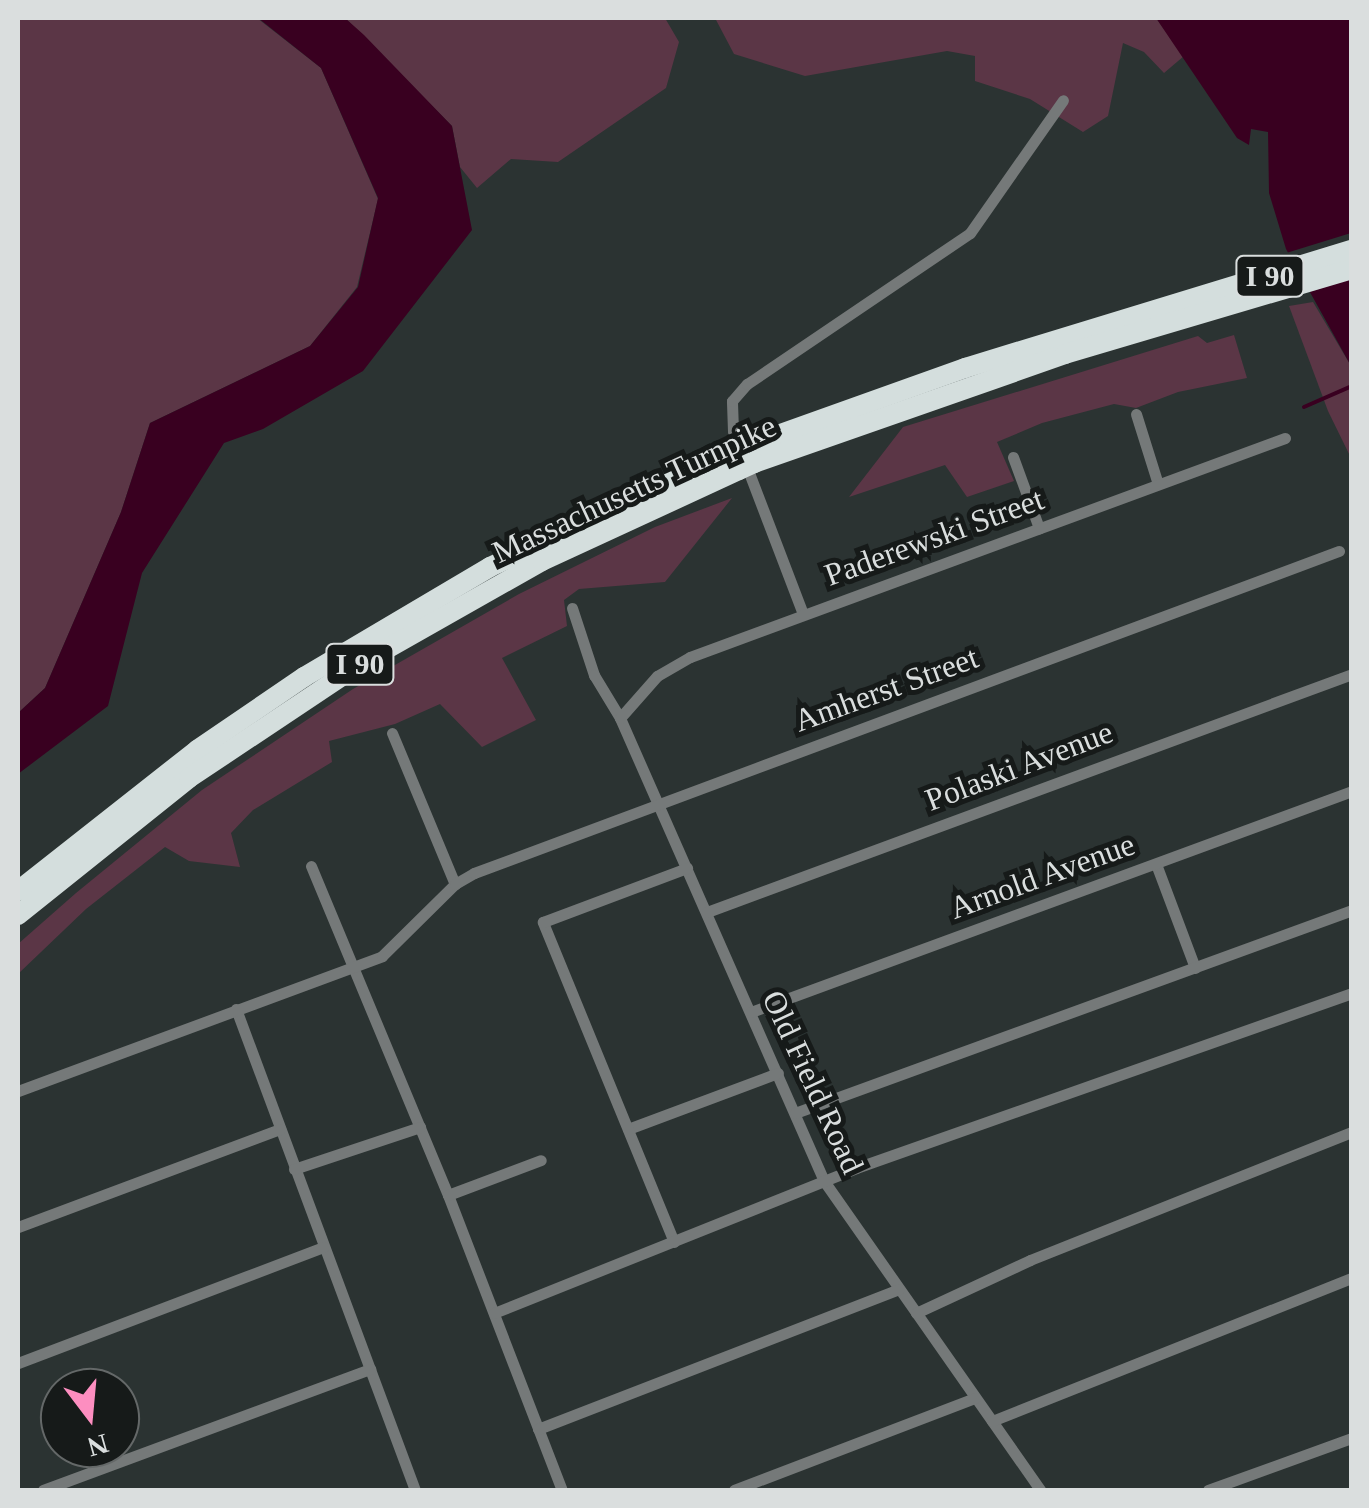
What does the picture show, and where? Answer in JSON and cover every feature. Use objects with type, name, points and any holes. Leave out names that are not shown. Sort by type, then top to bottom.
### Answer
[{"type":"highway","name":"Massachusetts Turnpike","points":[[1191,310],[1352,250]]},
{"type":"highway","name":"Massachusetts Turnpike","points":[[18,891],[155,781],[304,676],[490,566],[964,368],[1352,269]]},
{"type":"highway","name":"Massachusetts Turnpike","points":[[18,915],[189,778],[360,664],[542,560],[742,458]]},
{"type":"street","points":[[803,614],[733,432],[730,406],[747,384],[970,233],[1063,100]]},
{"type":"street","points":[[1136,414],[1158,484]]},
{"type":"street","name":"Paderewski Street","points":[[620,718],[657,676],[690,658],[1286,438]]},
{"type":"street","points":[[1013,456],[1039,528]]},
{"type":"street","name":"Amherst Street","points":[[455,884],[1339,551]]},
{"type":"street","name":"Old Field Road","points":[[572,608],[594,675],[620,718],[824,1181],[1040,1490]]},
{"type":"street","name":"Polaski Avenue","points":[[707,912],[1352,674]]},
{"type":"street","points":[[18,1092],[382,956],[455,884],[392,733]]},
{"type":"street","name":"Arnold Avenue","points":[[750,1012],[1352,791]]},
{"type":"street","points":[[1156,864],[1195,968]]},
{"type":"street","points":[[311,866],[420,1126],[562,1490]]},
{"type":"street","points":[[674,1242],[543,922],[687,868]]},
{"type":"street","points":[[796,1114],[1352,910]]},
{"type":"street","points":[[494,1313],[824,1181],[1352,992]]},
{"type":"street","points":[[236,1009],[415,1490]]},
{"type":"street","points":[[628,1129],[778,1073]]},
{"type":"street","points":[[294,1169],[420,1126]]},
{"type":"street","points":[[18,1227],[280,1129]]},
{"type":"street","points":[[916,1313],[1047,1254],[1352,1132]]},
{"type":"street","points":[[448,1196],[541,1160]]},
{"type":"street","points":[[18,1363],[324,1247]]},
{"type":"street","points":[[992,1421],[1352,1278]]},
{"type":"street","points":[[538,1429],[899,1289]]},
{"type":"street","points":[[44,1490],[370,1370]]},
{"type":"street","points":[[734,1490],[976,1398]]},
{"type":"street","points":[[1208,1490],[1352,1438]]},
{"type":"shaded area","points":[[18,18],[257,18],[321,68],[378,199],[357,287],[310,346],[150,423],[121,512],[45,688],[18,713]]},
{"type":"shaded area","points":[[258,18],[345,18],[364,35],[452,126],[472,230],[363,371],[263,429],[224,443],[142,573],[108,706],[18,774],[18,713],[45,688],[121,512],[150,423],[310,346],[358,287],[378,198],[321,68]]},
{"type":"shaded area","points":[[345,18],[665,18],[679,42],[666,88],[558,162],[511,159],[477,188],[460,167],[452,126]]},
{"type":"shaded area","points":[[715,18],[1156,18],[1184,56],[1164,73],[1144,52],[1123,43],[1108,116],[1083,132],[1030,99],[975,81],[975,56],[947,51],[805,76],[734,54]]},
{"type":"shaded area","points":[[1156,18],[1351,18],[1351,366],[1286,249],[1269,193],[1268,132],[1251,129],[1249,145],[1237,138]]},
{"type":"shaded area","points":[[1313,302],[1351,366],[1351,458],[1328,411],[1289,306]]},
{"type":"shaded area","points":[[1234,335],[1247,378],[1178,392],[1136,408],[1114,404],[1042,423],[997,442],[1014,481],[967,497],[945,465],[849,497],[903,427],[1198,336],[1207,343]]},
{"type":"shaded area","points":[[732,498],[665,582],[579,589],[564,600],[567,626],[502,658],[536,720],[482,747],[440,704],[395,724],[329,741],[332,762],[253,810],[231,833],[240,867],[189,861],[165,847],[86,909],[18,974],[18,944],[76,893],[202,790],[353,689],[519,594],[655,527]]},
{"type":"pier","points":[[1351,233],[1351,279],[1303,294],[1283,254]]},
{"type":"waterway","points":[[1304,407],[1352,386]]}]
